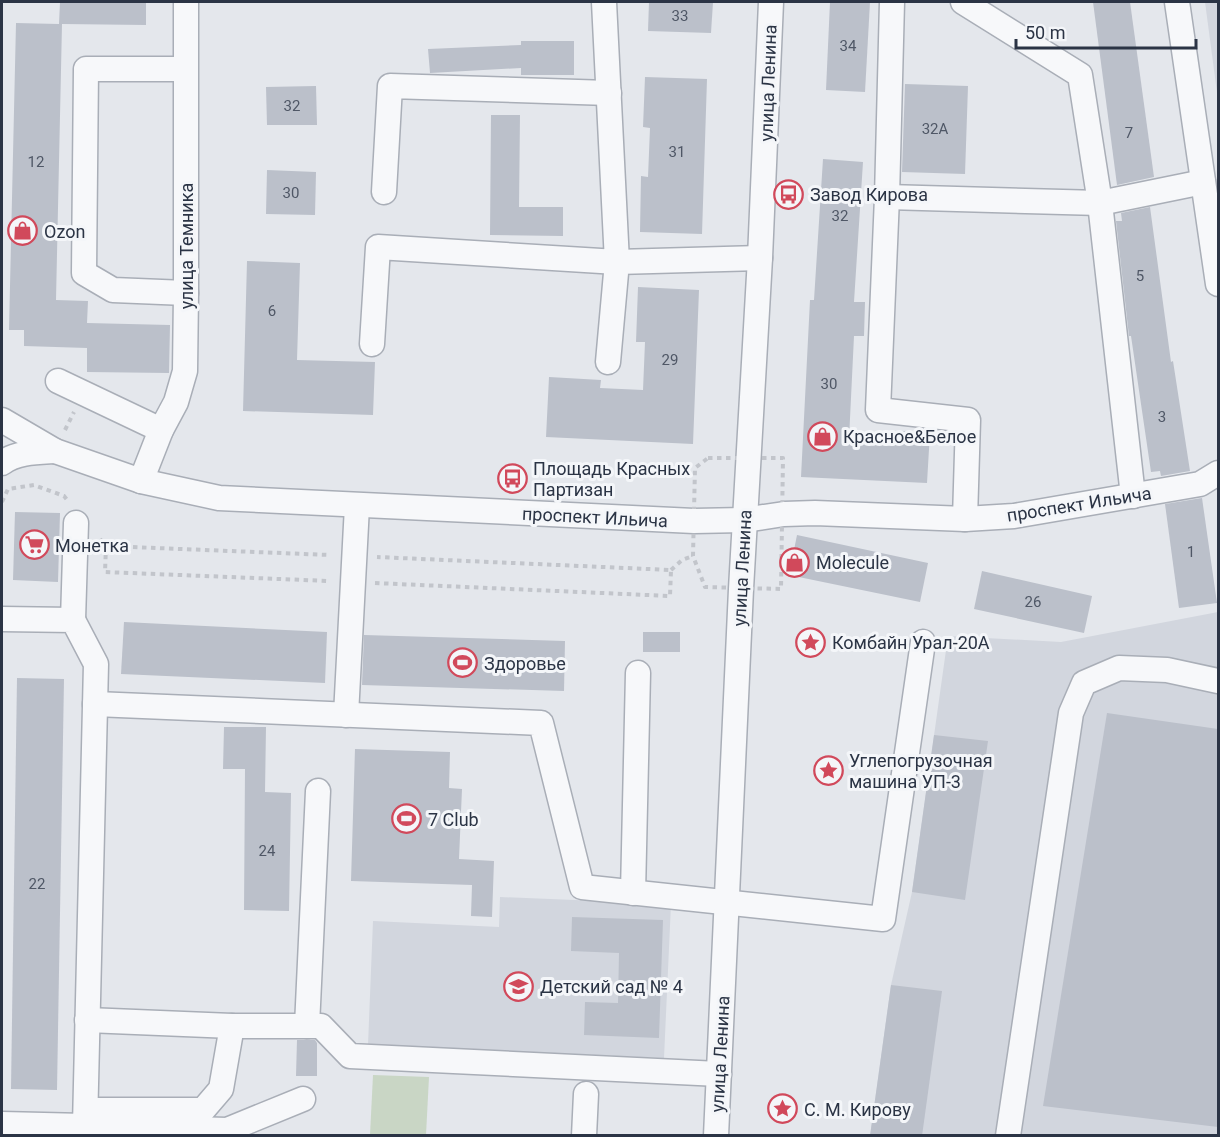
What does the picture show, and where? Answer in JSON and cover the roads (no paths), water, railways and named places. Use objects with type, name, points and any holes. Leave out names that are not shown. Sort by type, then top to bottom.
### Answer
[{"type":"street","name":"улица Темника","points":[[141,481],[161,430],[176,402],[185,371],[186,2]]},
{"type":"street","points":[[604,2],[617,262],[608,363]]},
{"type":"street","name":"улица Ленина","points":[[716,1136],[744,520],[750,458],[771,2]]},
{"type":"street","points":[[892,2],[878,410],[968,420],[965,519]]},
{"type":"street","points":[[963,2],[1080,75],[1100,203],[1133,496]]},
{"type":"street","points":[[1177,2],[1218,284]]},
{"type":"street","points":[[185,69],[86,69],[84,273],[113,290],[186,292]]},
{"type":"street","points":[[384,192],[390,86],[609,93]]},
{"type":"street","points":[[887,197],[1100,203],[1203,182]]},
{"type":"street","points":[[372,345],[378,247],[617,262],[760,258]]},
{"type":"street","points":[[58,381],[161,430]]},
{"type":"street","name":"проспект Ильича","points":[[2,420],[55,451],[141,481],[219,498],[357,506],[694,521],[744,520],[784,514],[815,513],[965,519],[1014,516],[1133,496],[1209,478]]},
{"type":"street","points":[[2,462],[34,452],[55,451]]},
{"type":"street","points":[[346,715],[357,506]]},
{"type":"street","points":[[74,514],[74,620],[96,663],[85,1118]]},
{"type":"street","points":[[2,619],[74,620]]},
{"type":"street","points":[[95,704],[542,723],[582,887],[883,919],[923,642]]},
{"type":"street","points":[[1008,1136],[1071,713],[1084,683],[1119,668],[1167,670],[1218,681]]},
{"type":"street","points":[[633,893],[638,673]]},
{"type":"street","points":[[307,1026],[318,791]]},
{"type":"street","points":[[87,1020],[232,1026],[321,1026],[350,1056],[719,1074]]},
{"type":"street","points":[[2,1124],[203,1110],[221,1089],[232,1026]]},
{"type":"street","points":[[584,1136],[586,1094]]},
{"type":"street","points":[[85,1118],[169,1132],[226,1133],[303,1099]]},
{"type":"place","name":"Завод Кирова","points":[[789,194]]},
{"type":"place","name":"Ozon","points":[[23,231]]},
{"type":"place","name":"Красное&Белое","points":[[822,436]]},
{"type":"place","name":"Площадь Красных Партизан","points":[[512,478]]},
{"type":"place","name":"Монетка","points":[[34,545]]},
{"type":"place","name":"Molecule","points":[[795,562]]},
{"type":"place","name":"Комбайн Урал-20А","points":[[811,642]]},
{"type":"place","name":"Здоровье","points":[[463,663]]},
{"type":"place","name":"Углепогрузочная машина УП-3","points":[[828,770]]},
{"type":"place","name":"7 Club","points":[[407,819]]},
{"type":"place","name":"Детский сад № 4","points":[[519,986]]},
{"type":"place","name":"С. М. Кирову","points":[[783,1109]]}]
